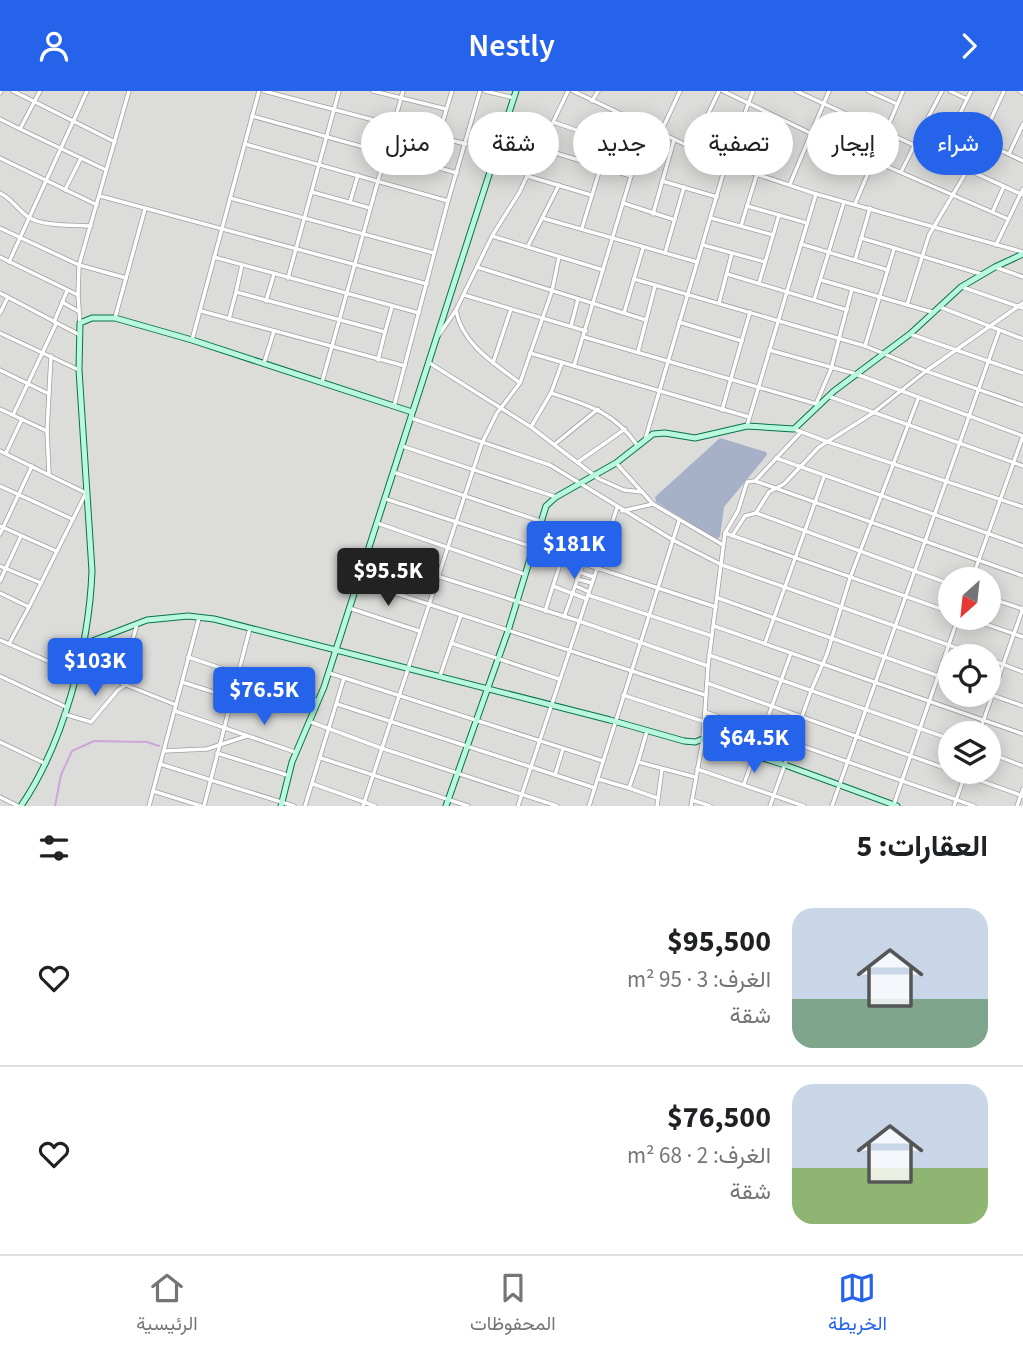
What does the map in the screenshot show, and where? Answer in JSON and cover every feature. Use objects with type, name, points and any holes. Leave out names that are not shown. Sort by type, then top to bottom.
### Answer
[{"type":"street","points":[[13,91],[115,142]]},
{"type":"street","points":[[20,129],[40,91]]},
{"type":"street","points":[[9,262],[87,91]]},
{"type":"street","points":[[0,797],[19,806],[46,764],[66,707],[91,596],[92,571],[79,370],[79,265],[129,91]]},
{"type":"street","points":[[192,339],[259,91]]},
{"type":"street","points":[[264,91],[361,117]]},
{"type":"street","points":[[289,98],[291,91]]},
{"type":"street","points":[[288,278],[339,91]]},
{"type":"street","points":[[373,91],[446,109]]},
{"type":"street","points":[[397,112],[403,91]]},
{"type":"street","points":[[445,112],[452,91]]},
{"type":"street","points":[[394,407],[480,91]]},
{"type":"street","points":[[281,804],[287,775],[328,673],[515,94],[485,91]]},
{"type":"street","points":[[557,112],[568,91]]},
{"type":"street","points":[[573,91],[615,112]]},
{"type":"street","points":[[592,101],[598,91]]},
{"type":"street","points":[[670,112],[679,92],[673,91]]},
{"type":"street","points":[[710,112],[721,91],[807,132]]},
{"type":"street","points":[[745,112],[753,91]]},
{"type":"street","points":[[796,91],[842,112]]},
{"type":"street","points":[[819,112],[829,91]]},
{"type":"street","points":[[867,91],[897,104]]},
{"type":"street","points":[[894,112],[903,91]]},
{"type":"street","points":[[932,112],[942,91]]},
{"type":"street","points":[[950,91],[967,99]]},
{"type":"street","points":[[961,112],[971,91]]},
{"type":"street","points":[[994,112],[1003,91]]},
{"type":"street","points":[[252,116],[361,147]]},
{"type":"street","points":[[0,120],[106,170]]},
{"type":"street","points":[[1009,154],[1023,125]]},
{"type":"street","points":[[670,138],[684,144]]},
{"type":"street","points":[[653,213],[674,140]]},
{"type":"street","points":[[454,141],[466,144]]},
{"type":"street","points":[[790,184],[807,141]]},
{"type":"street","points":[[244,144],[448,201]]},
{"type":"street","points":[[913,148],[901,172],[1009,219]]},
{"type":"street","points":[[1003,151],[1023,161]]},
{"type":"street","points":[[0,158],[97,205]]},
{"type":"street","points":[[65,191],[81,158]]},
{"type":"street","points":[[322,382],[379,175]]},
{"type":"street","points":[[581,229],[597,175]]},
{"type":"street","points":[[574,366],[631,176],[628,175]]},
{"type":"street","points":[[645,440],[723,175]]},
{"type":"street","points":[[741,226],[757,175]]},
{"type":"street","points":[[760,175],[816,194],[1023,253]]},
{"type":"street","points":[[855,204],[867,175]]},
{"type":"street","points":[[907,305],[921,256],[933,227],[965,175]]},
{"type":"street","points":[[981,175],[1022,193],[996,245]]},
{"type":"street","points":[[350,202],[358,176]]},
{"type":"street","points":[[435,342],[456,310],[492,236],[527,176],[591,195]]},
{"type":"street","points":[[662,181],[717,197]]},
{"type":"street","points":[[527,247],[559,185]]},
{"type":"street","points":[[993,211],[1004,186]]},
{"type":"street","points":[[665,253],[684,187]]},
{"type":"street","points":[[312,192],[370,208]]},
{"type":"street","points":[[0,193],[12,199],[29,218],[40,222],[91,226]]},
{"type":"street","points":[[747,426],[816,194]]},
{"type":"street","points":[[100,196],[427,284]]},
{"type":"street","points":[[230,198],[435,254]]},
{"type":"street","points":[[814,300],[844,202]]},
{"type":"street","points":[[623,203],[675,220]]},
{"type":"street","points":[[747,206],[807,223]]},
{"type":"street","points":[[855,260],[870,208]]},
{"type":"street","points":[[115,318],[145,209]]},
{"type":"street","points":[[759,283],[779,215]]},
{"type":"street","points":[[542,218],[697,262]]},
{"type":"street","points":[[710,218],[773,235]]},
{"type":"street","points":[[0,227],[79,265],[126,278]]},
{"type":"street","points":[[492,236],[603,270]]},
{"type":"street","points":[[861,238],[981,274]]},
{"type":"street","points":[[801,244],[888,270]]},
{"type":"street","points":[[702,245],[765,262]]},
{"type":"street","points":[[624,313],[643,247]]},
{"type":"street","points":[[865,347],[894,249]]},
{"type":"street","points":[[719,303],[732,253]]},
{"type":"street","points":[[794,429],[818,405],[910,334],[961,287],[1023,253]]},
{"type":"street","points":[[0,257],[78,295]]},
{"type":"street","points":[[214,257],[419,313]]},
{"type":"street","points":[[364,804],[482,443],[501,408],[520,383],[552,291],[559,257]]},
{"type":"street","points":[[229,319],[242,265]]},
{"type":"street","points":[[477,267],[646,320]]},
{"type":"street","points":[[995,267],[1023,277]]},
{"type":"street","points":[[265,301],[274,274]]},
{"type":"street","points":[[727,274],[847,310]]},
{"type":"street","points":[[634,279],[884,353],[926,371],[1023,405]]},
{"type":"street","points":[[821,280],[932,312]]},
{"type":"street","points":[[638,352],[656,286]]},
{"type":"street","points":[[961,287],[1021,306]]},
{"type":"street","points":[[818,405],[831,369],[852,289]]},
{"type":"street","points":[[13,415],[67,291]]},
{"type":"street","points":[[236,292],[385,333]]},
{"type":"street","points":[[0,293],[78,334]]},
{"type":"street","points":[[463,295],[586,331]]},
{"type":"street","points":[[0,313],[8,297]]},
{"type":"street","points":[[570,326],[578,299]]},
{"type":"street","points":[[62,303],[78,310]]},
{"type":"street","points":[[939,306],[1023,339]]},
{"type":"street","points":[[756,513],[769,492],[776,490],[828,442],[873,413],[926,371],[1021,306]]},
{"type":"street","points":[[378,360],[392,307]]},
{"type":"street","points":[[493,363],[511,309]]},
{"type":"street","points":[[456,310],[466,337],[493,363],[520,383]]},
{"type":"street","points":[[200,311],[405,366]]},
{"type":"street","points":[[722,410],[750,312]]},
{"type":"street","points":[[79,323],[98,317],[115,318],[192,339],[394,407],[482,443],[550,465],[673,540],[722,565],[942,644]]},
{"type":"street","points":[[679,322],[742,341]]},
{"type":"street","points":[[264,363],[274,331]]},
{"type":"street","points":[[832,806],[999,331]]},
{"type":"street","points":[[0,333],[79,370]]},
{"type":"street","points":[[910,334],[1023,373]]},
{"type":"street","points":[[584,337],[818,405]]},
{"type":"street","points":[[768,350],[856,375],[1023,436],[976,567]]},
{"type":"street","points":[[530,353],[749,417]]},
{"type":"street","points":[[50,474],[47,393],[51,356]]},
{"type":"street","points":[[428,362],[531,427],[593,475],[624,490],[642,492]]},
{"type":"street","points":[[531,427],[551,393],[562,363]]},
{"type":"street","points":[[0,370],[47,393]]},
{"type":"street","points":[[551,393],[598,409],[625,429],[637,445]]},
{"type":"street","points":[[828,397],[1023,466]]},
{"type":"street","points":[[770,806],[821,663],[827,654],[850,578],[919,399]]},
{"type":"street","points":[[0,409],[47,431]]},
{"type":"street","points":[[555,444],[598,409]]},
{"type":"street","points":[[6,453],[22,419]]},
{"type":"street","points":[[447,803],[508,631],[535,549],[540,521],[547,506],[578,483],[616,463],[658,432],[695,438],[747,426],[794,429],[1023,507]]},
{"type":"street","points":[[578,462],[625,429]]},
{"type":"street","points":[[755,481],[801,432]]},
{"type":"street","points":[[401,446],[556,497]]},
{"type":"street","points":[[0,451],[86,492]]},
{"type":"street","points":[[776,458],[1023,546]]},
{"type":"street","points":[[616,463],[653,504],[723,545]]},
{"type":"street","points":[[0,534],[32,465]]},
{"type":"street","points":[[393,472],[540,521]]},
{"type":"street","points":[[765,643],[824,477]]},
{"type":"street","points":[[691,806],[703,739],[706,683],[725,533],[738,510],[747,482],[755,481],[1023,576]]},
{"type":"street","points":[[0,487],[72,519]]},
{"type":"street","points":[[9,644],[86,492]]},
{"type":"street","points":[[384,499],[716,607]]},
{"type":"street","points":[[620,509],[653,504]]},
{"type":"street","points":[[518,806],[597,568],[620,509]]},
{"type":"street","points":[[732,536],[745,516],[756,513],[938,580]]},
{"type":"street","points":[[590,806],[622,695],[679,521]]},
{"type":"street","points":[[377,523],[526,575]]},
{"type":"street","points":[[1,527],[56,551]]},
{"type":"street","points":[[725,533],[938,608]]},
{"type":"street","points":[[0,581],[21,535]]},
{"type":"street","points":[[367,554],[579,621],[708,666]]},
{"type":"street","points":[[545,611],[562,558]]},
{"type":"street","points":[[564,617],[583,564]]},
{"type":"street","points":[[0,566],[41,583]]},
{"type":"street","points":[[579,572],[594,577]]},
{"type":"street","points":[[577,579],[592,583]]},
{"type":"street","points":[[358,580],[705,695]]},
{"type":"street","points":[[553,586],[712,636]]},
{"type":"street","points":[[576,586],[588,595]]},
{"type":"street","points":[[0,593],[29,607]]},
{"type":"street","points":[[82,645],[137,623],[199,616],[615,721],[684,741],[695,742],[703,739],[785,765],[894,806],[937,675],[718,598]]},
{"type":"street","points":[[1001,602],[1023,609],[1001,671]]},
{"type":"street","points":[[349,608],[419,631]]},
{"type":"street","points":[[440,676],[461,615]]},
{"type":"street","points":[[149,806],[199,616]]},
{"type":"street","points":[[137,623],[121,680],[124,686],[176,705]]},
{"type":"street","points":[[714,626],[1023,734]]},
{"type":"street","points":[[153,790],[202,806],[250,628]]},
{"type":"street","points":[[1001,628],[1023,637]]},
{"type":"street","points":[[0,641],[75,673]]},
{"type":"street","points":[[452,643],[559,679]]},
{"type":"street","points":[[744,784],[792,653]]},
{"type":"street","points":[[709,655],[938,735]]},
{"type":"street","points":[[188,657],[318,701]]},
{"type":"street","points":[[1001,663],[1023,671]]},
{"type":"street","points":[[328,673],[603,761]]},
{"type":"street","points":[[0,676],[66,707]]},
{"type":"street","points":[[305,806],[344,678]]},
{"type":"street","points":[[182,682],[232,698]]},
{"type":"street","points":[[706,683],[938,765]]},
{"type":"street","points":[[64,714],[91,722],[124,686]]},
{"type":"street","points":[[622,695],[705,722]]},
{"type":"street","points":[[1001,698],[1023,706]]},
{"type":"street","points":[[337,704],[595,788]]},
{"type":"street","points":[[984,720],[988,707]]},
{"type":"street","points":[[174,711],[296,752]]},
{"type":"street","points":[[705,712],[974,806]]},
{"type":"street","points":[[310,721],[381,748],[557,806]]},
{"type":"street","points":[[629,788],[647,731]]},
{"type":"street","points":[[164,751],[219,746],[250,735]]},
{"type":"street","points":[[0,742],[46,764]]},
{"type":"street","points":[[555,775],[563,749]]},
{"type":"street","points":[[217,753],[287,775]]},
{"type":"street","points":[[321,758],[447,803],[468,806]]},
{"type":"street","points":[[1001,758],[1023,766]]},
{"type":"street","points":[[638,762],[695,777]]},
{"type":"street","points":[[160,764],[294,806]]},
{"type":"street","points":[[657,806],[662,769]]},
{"type":"street","points":[[696,769],[804,806]]},
{"type":"street","points":[[598,779],[658,798]]},
{"type":"street","points":[[313,784],[375,806]]},
{"type":"street","points":[[954,806],[962,784]]},
{"type":"street","points":[[993,784],[1022,796]]},
{"type":"street","points":[[1017,806],[1023,789]]},
{"type":"street","points":[[692,800],[709,806]]},
{"type":"shaded area","points":[[0,91],[1023,91],[1023,806],[0,806]]},
{"type":"shaded area","points":[[720,438],[766,452],[767,455],[724,507],[720,537],[715,539],[656,502],[655,497]]},
{"type":"waterway","points":[[55,806],[61,775],[72,751],[94,741],[147,742],[159,746]]}]
